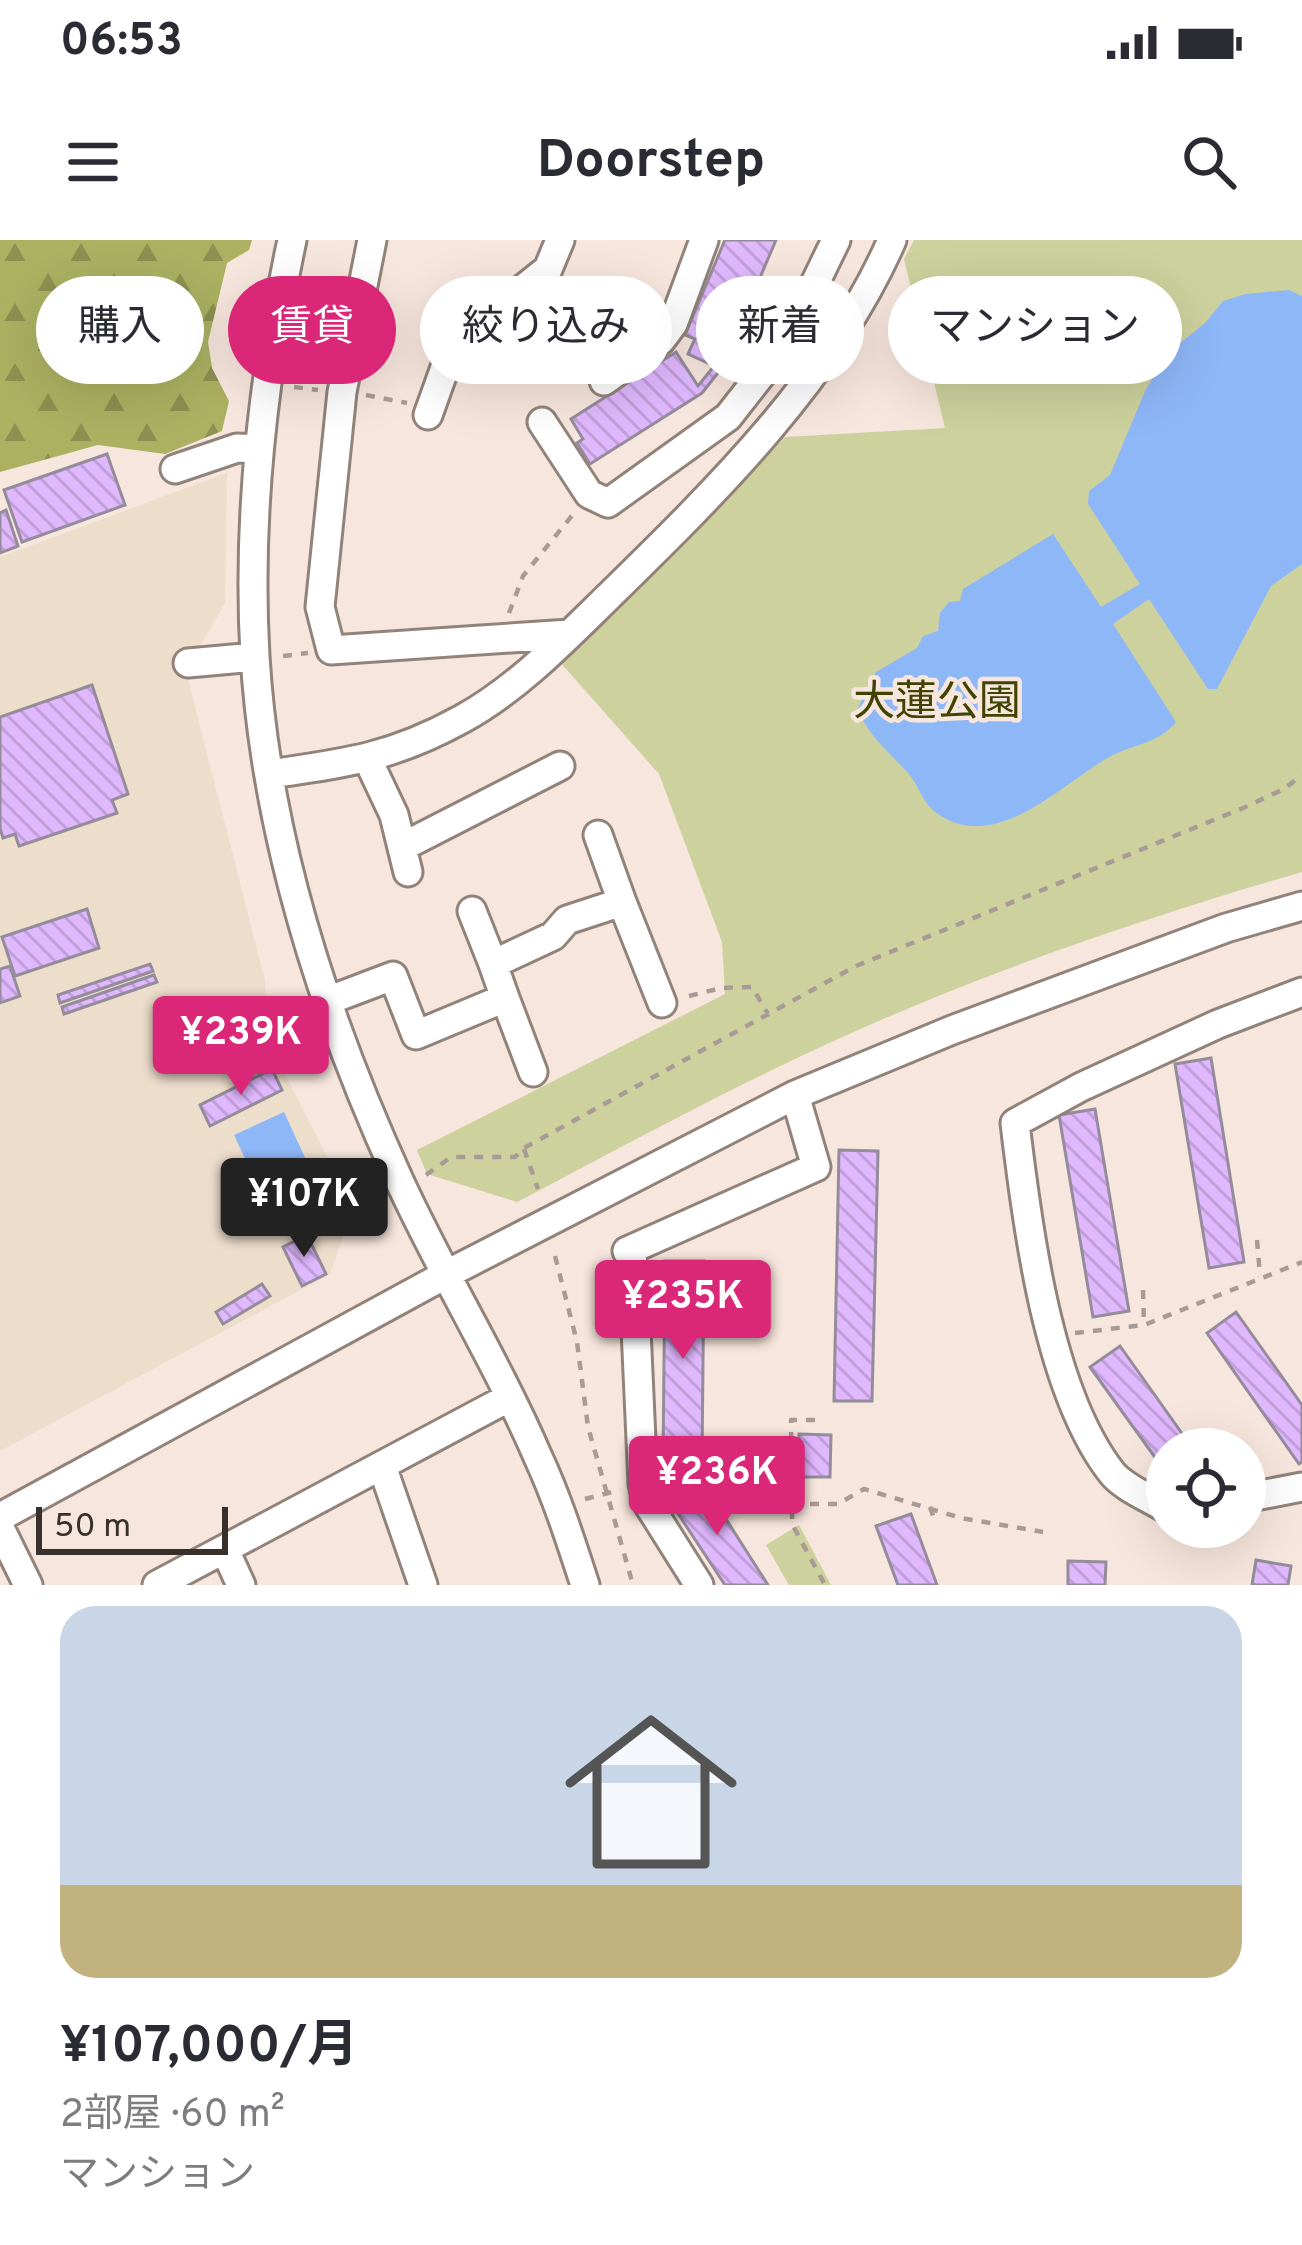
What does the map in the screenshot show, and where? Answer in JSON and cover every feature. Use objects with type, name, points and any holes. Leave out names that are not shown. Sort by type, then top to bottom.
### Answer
[{"type":"street","points":[[292,240],[268,364],[259,448],[255,657],[270,774],[297,902],[365,1103],[538,1456],[585,1585]]},
{"type":"street","points":[[372,240],[342,392],[320,607],[331,650],[570,634]]},
{"type":"street","points":[[428,415],[453,345],[548,269],[560,240]]},
{"type":"street","points":[[672,324],[704,240]]},
{"type":"street","points":[[819,276],[836,240]]},
{"type":"street","points":[[864,293],[892,240]]},
{"type":"street","points":[[542,422],[589,494],[608,503],[728,418],[755,384]]},
{"type":"street","points":[[270,774],[368,760],[466,717],[570,634],[723,477],[803,384]]},
{"type":"street","points":[[175,469],[237,448],[259,448]]},
{"type":"street","points":[[188,663],[255,657]]},
{"type":"street","points":[[368,760],[394,815],[405,860],[560,766]]},
{"type":"street","points":[[598,835],[662,1003]]},
{"type":"street","points":[[493,964],[553,936],[567,920],[622,902]]},
{"type":"street","points":[[0,1517],[447,1274],[795,1095],[1015,1006],[1226,928],[1302,906]]},
{"type":"street","points":[[472,911],[533,1072]]},
{"type":"street","points":[[327,1001],[393,976],[416,1035],[505,998]]},
{"type":"street","points":[[1146,1495],[1114,1476],[1077,1410],[1051,1336],[1015,1123],[1218,1024],[1302,992]]},
{"type":"street","points":[[699,1585],[647,1504],[633,1262],[627,1251],[816,1167],[795,1095]]},
{"type":"street","points":[[158,1585],[509,1397]]},
{"type":"street","points":[[382,1466],[423,1585]]},
{"type":"street","points":[[1266,1494],[1302,1487]]},
{"type":"street","points":[[0,1528],[28,1585]]},
{"type":"street","points":[[225,1550],[241,1585]]},
{"type":"path","points":[[286,387],[398,399],[428,415]]},
{"type":"path","points":[[506,638],[508,613],[524,576],[589,494]]},
{"type":"path","points":[[424,1176],[451,1157],[515,1157],[856,967],[1244,808],[1302,776]]},
{"type":"path","points":[[662,1003],[721,988],[752,987],[768,1015]]},
{"type":"path","points":[[524,1148],[538,1189]]},
{"type":"path","points":[[1257,1240],[1261,1279]]},
{"type":"path","points":[[555,1256],[577,1342],[588,1427],[633,1585]]},
{"type":"path","points":[[1051,1336],[1144,1324],[1302,1262]]},
{"type":"path","points":[[1142,1290],[1144,1324]]},
{"type":"path","points":[[816,1420],[791,1420],[792,1524],[825,1585]]},
{"type":"path","points":[[753,1510],[838,1504],[864,1489],[961,1518],[1043,1532]]},
{"type":"path","points":[[580,1501],[604,1493]]},
{"type":"path","points":[[930,1507],[936,1524]]},
{"type":"shaded area","points":[[227,473],[225,603],[199,648],[188,651],[189,683],[265,981],[268,1041],[353,1208],[330,1274],[0,1451],[0,557]]},
{"type":"green space","points":[[0,240],[252,240],[249,250],[227,263],[208,342],[212,368],[229,401],[222,431],[165,454],[98,445],[0,472]]},
{"type":"green space","name":"大蓮公園","points":[[914,240],[1302,240],[1302,872],[1099,936],[899,1012],[738,1087],[517,1202],[427,1174],[417,1150],[725,994],[722,942],[659,774],[559,661],[636,592],[785,437],[945,428],[934,384],[1182,384],[1182,276],[908,276],[904,259]]},
{"type":"green space","points":[[799,1525],[831,1585],[789,1585],[766,1545]]},
{"type":"water","points":[[1289,290],[1302,296],[1302,564],[1271,586],[1217,689],[1208,689],[1149,599],[1113,624],[1176,722],[1161,735],[1111,756],[1004,821],[958,824],[935,812],[862,718],[858,708],[876,672],[917,648],[923,636],[938,631],[940,613],[949,602],[960,601],[963,589],[1053,534],[1101,607],[1140,584],[1088,504],[1089,491],[1110,475],[1149,384],[1182,384],[1182,342],[1223,301]]},
{"type":"water","points":[[284,1112],[324,1199],[275,1222],[234,1135]]},
{"type":"building","points":[[725,240],[776,240],[761,276],[710,276]]},
{"type":"building","points":[[696,309],[696,358],[688,354],[695,339],[685,335]]},
{"type":"building","points":[[676,352],[698,386],[709,384],[590,464],[577,443],[583,439],[571,419],[626,384],[672,384],[672,355]]},
{"type":"building","points":[[107,454],[125,505],[22,542],[4,490]]},
{"type":"building","points":[[6,510],[18,546],[0,553],[0,513]]},
{"type":"building","points":[[92,685],[128,794],[112,800],[117,813],[19,846],[15,834],[3,838],[0,717]]},
{"type":"building","points":[[87,909],[99,948],[15,976],[2,937]]},
{"type":"building","points":[[150,964],[153,971],[60,1003],[58,995]]},
{"type":"building","points":[[10,966],[20,996],[0,1003],[0,969]]},
{"type":"building","points":[[154,975],[157,982],[64,1014],[62,1007]]},
{"type":"building","points":[[1211,1058],[1244,1262],[1209,1268],[1175,1064]]},
{"type":"building","points":[[272,1069],[282,1090],[210,1126],[200,1105]]},
{"type":"building","points":[[1095,1109],[1129,1311],[1093,1317],[1059,1115]]},
{"type":"building","points":[[839,1150],[878,1151],[872,1401],[834,1401]]},
{"type":"building","points":[[307,1235],[326,1274],[302,1286],[283,1247]]},
{"type":"building","points":[[665,1261],[704,1261],[702,1464],[663,1464]]},
{"type":"building","points":[[262,1284],[270,1296],[223,1324],[216,1312]]},
{"type":"building","points":[[1236,1312],[1302,1405],[1299,1464],[1207,1333]]},
{"type":"building","points":[[1120,1346],[1178,1428],[1146,1428],[1146,1445],[1090,1367]]},
{"type":"building","points":[[799,1434],[831,1435],[830,1477],[798,1477]]},
{"type":"building","points":[[703,1483],[768,1585],[725,1585],[671,1503]]},
{"type":"building","points":[[911,1514],[937,1585],[898,1585],[876,1526]]},
{"type":"building","points":[[1256,1560],[1291,1566],[1288,1585],[1252,1585]]},
{"type":"building","points":[[1068,1561],[1106,1562],[1105,1585],[1068,1585]]}]
